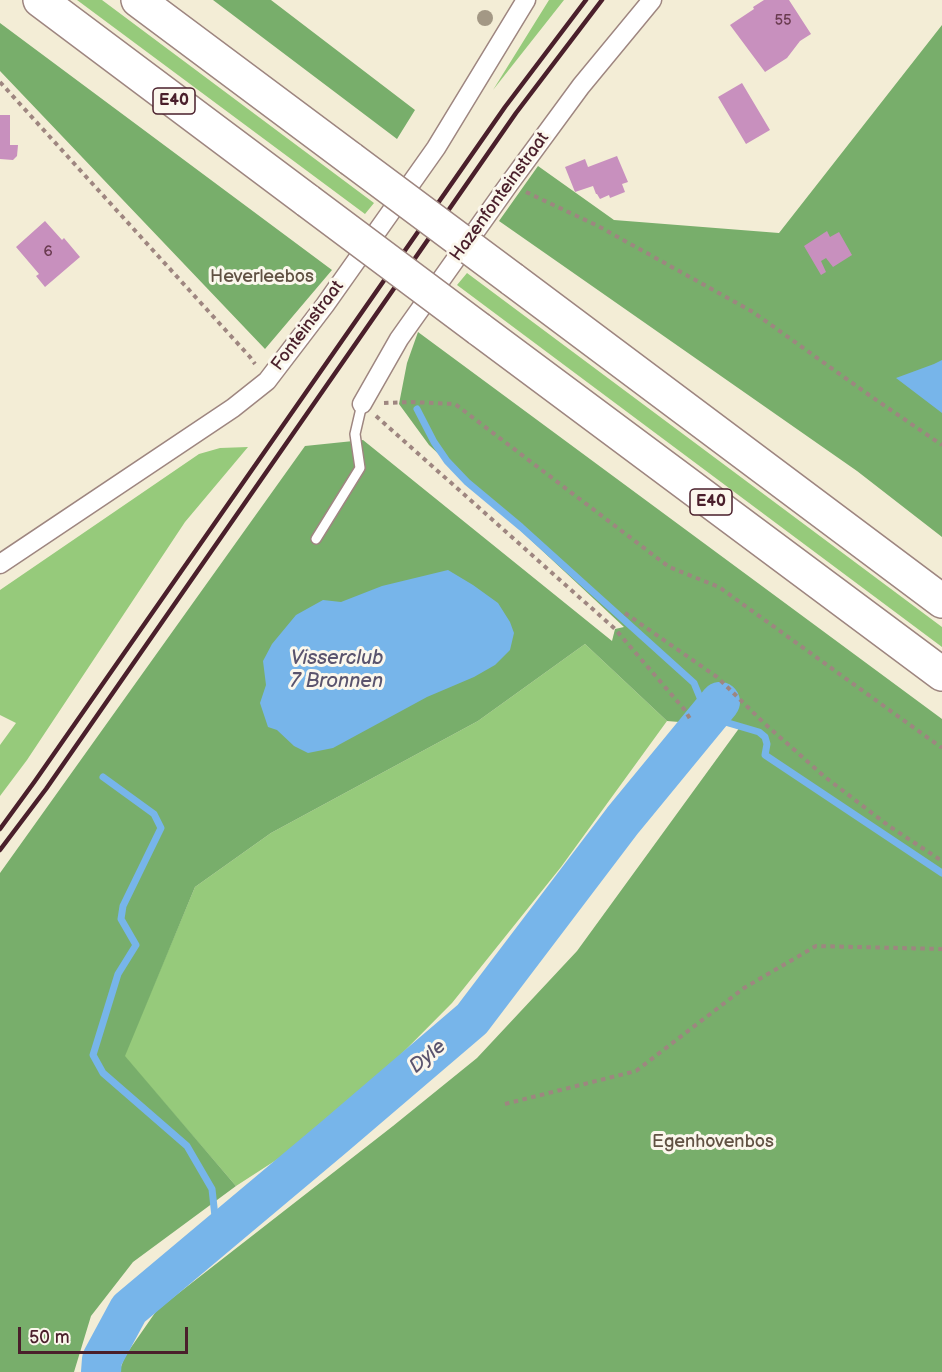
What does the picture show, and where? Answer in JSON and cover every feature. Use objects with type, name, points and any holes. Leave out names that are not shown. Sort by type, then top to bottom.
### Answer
[{"type":"highway","name":"E40","points":[[40,0],[942,674]]},
{"type":"highway","points":[[138,0],[942,601]]},
{"type":"street","name":"Fonteinstraat","points":[[0,564],[233,408],[267,381],[325,305],[436,147],[526,0]]},
{"type":"street","name":"Hazenfonteinstraat","points":[[362,404],[399,339],[509,184],[581,86],[652,0]]},
{"type":"lane","points":[[316,539],[360,468],[355,434],[362,404]]},
{"type":"path","points":[[0,82],[250,357],[267,381]]},
{"type":"path","points":[[509,184],[598,226],[753,312],[942,445]]},
{"type":"path","points":[[362,404],[411,402],[454,404],[669,567],[719,587],[942,748]]},
{"type":"path","points":[[362,404],[615,629],[684,709],[692,723]]},
{"type":"path","points":[[625,613],[717,676],[765,724],[825,777],[889,826],[942,861]]},
{"type":"path","points":[[506,1104],[636,1071],[744,988],[816,946],[942,949]]},
{"type":"green space","points":[[77,0],[102,0],[374,203],[365,214]]},
{"type":"green space","points":[[213,0],[271,0],[415,110],[397,139]]},
{"type":"green space","points":[[549,0],[564,0],[493,90]]},
{"type":"green space","name":"Heverleebos","points":[[0,23],[332,270],[265,349],[0,71]]},
{"type":"green space","points":[[942,25],[942,537],[857,471],[499,221],[538,166],[614,220],[779,233]]},
{"type":"green space","points":[[467,273],[942,627],[942,647],[457,285]]},
{"type":"green space","name":"Egenhovenbos","points":[[418,332],[942,719],[942,1372],[119,1372],[125,1356],[157,1310],[477,1058],[577,951],[740,727],[667,721],[585,644],[478,721],[271,833],[195,887],[125,1056],[236,1186],[133,1262],[91,1316],[74,1372],[0,1372],[0,873],[305,446],[363,440],[612,641],[615,629],[624,627],[429,445],[399,404],[407,363]]},
{"type":"green space","points":[[248,447],[185,522],[27,760],[0,796],[0,745],[16,723],[0,715],[0,590],[199,454],[220,448]]},
{"type":"green space","points":[[585,644],[667,721],[561,867],[452,1003],[332,1124],[236,1186],[124,1056],[195,887],[271,833],[478,721]]},
{"type":"water","points":[[942,360],[942,413],[896,378]]},
{"type":"water","name":"Visserclub 7 Bronnen","points":[[448,570],[498,603],[510,622],[514,633],[510,650],[495,665],[474,677],[427,697],[333,748],[308,753],[294,746],[277,730],[268,727],[260,703],[266,685],[263,661],[272,644],[296,615],[323,600],[341,602],[382,586]]},
{"type":"building","points":[[764,0],[789,0],[811,34],[800,41],[787,58],[765,72],[730,25]]},
{"type":"building","points":[[742,83],[770,130],[746,144],[718,97]]},
{"type":"building","points":[[0,115],[10,115],[10,145],[18,145],[17,156],[13,160],[0,159]]},
{"type":"building","points":[[617,156],[628,182],[622,184],[625,192],[600,199],[593,186],[575,192],[565,167],[585,159],[588,167]]},
{"type":"building","points":[[45,221],[80,257],[45,287],[36,276],[39,274],[16,247]]},
{"type":"building","points":[[827,231],[830,237],[839,232],[852,255],[833,267],[826,258],[821,261],[826,272],[821,275],[804,246]]},
{"type":"waterway","points":[[417,409],[447,461],[467,482],[521,527],[694,683],[708,717],[759,732],[765,737],[767,744],[765,755],[942,873]]},
{"type":"waterway","name":"Dyle","points":[[101,1372],[102,1359],[129,1309],[472,1019],[623,820],[720,702]]},
{"type":"waterway","points":[[103,777],[154,814],[161,828],[123,906],[121,919],[136,945],[118,974],[93,1055],[103,1073],[187,1146],[212,1189],[217,1235]]},
{"type":"railway","points":[[0,829],[505,107],[586,0]]},
{"type":"railway","points":[[0,850],[46,789],[516,113],[602,0]]}]
